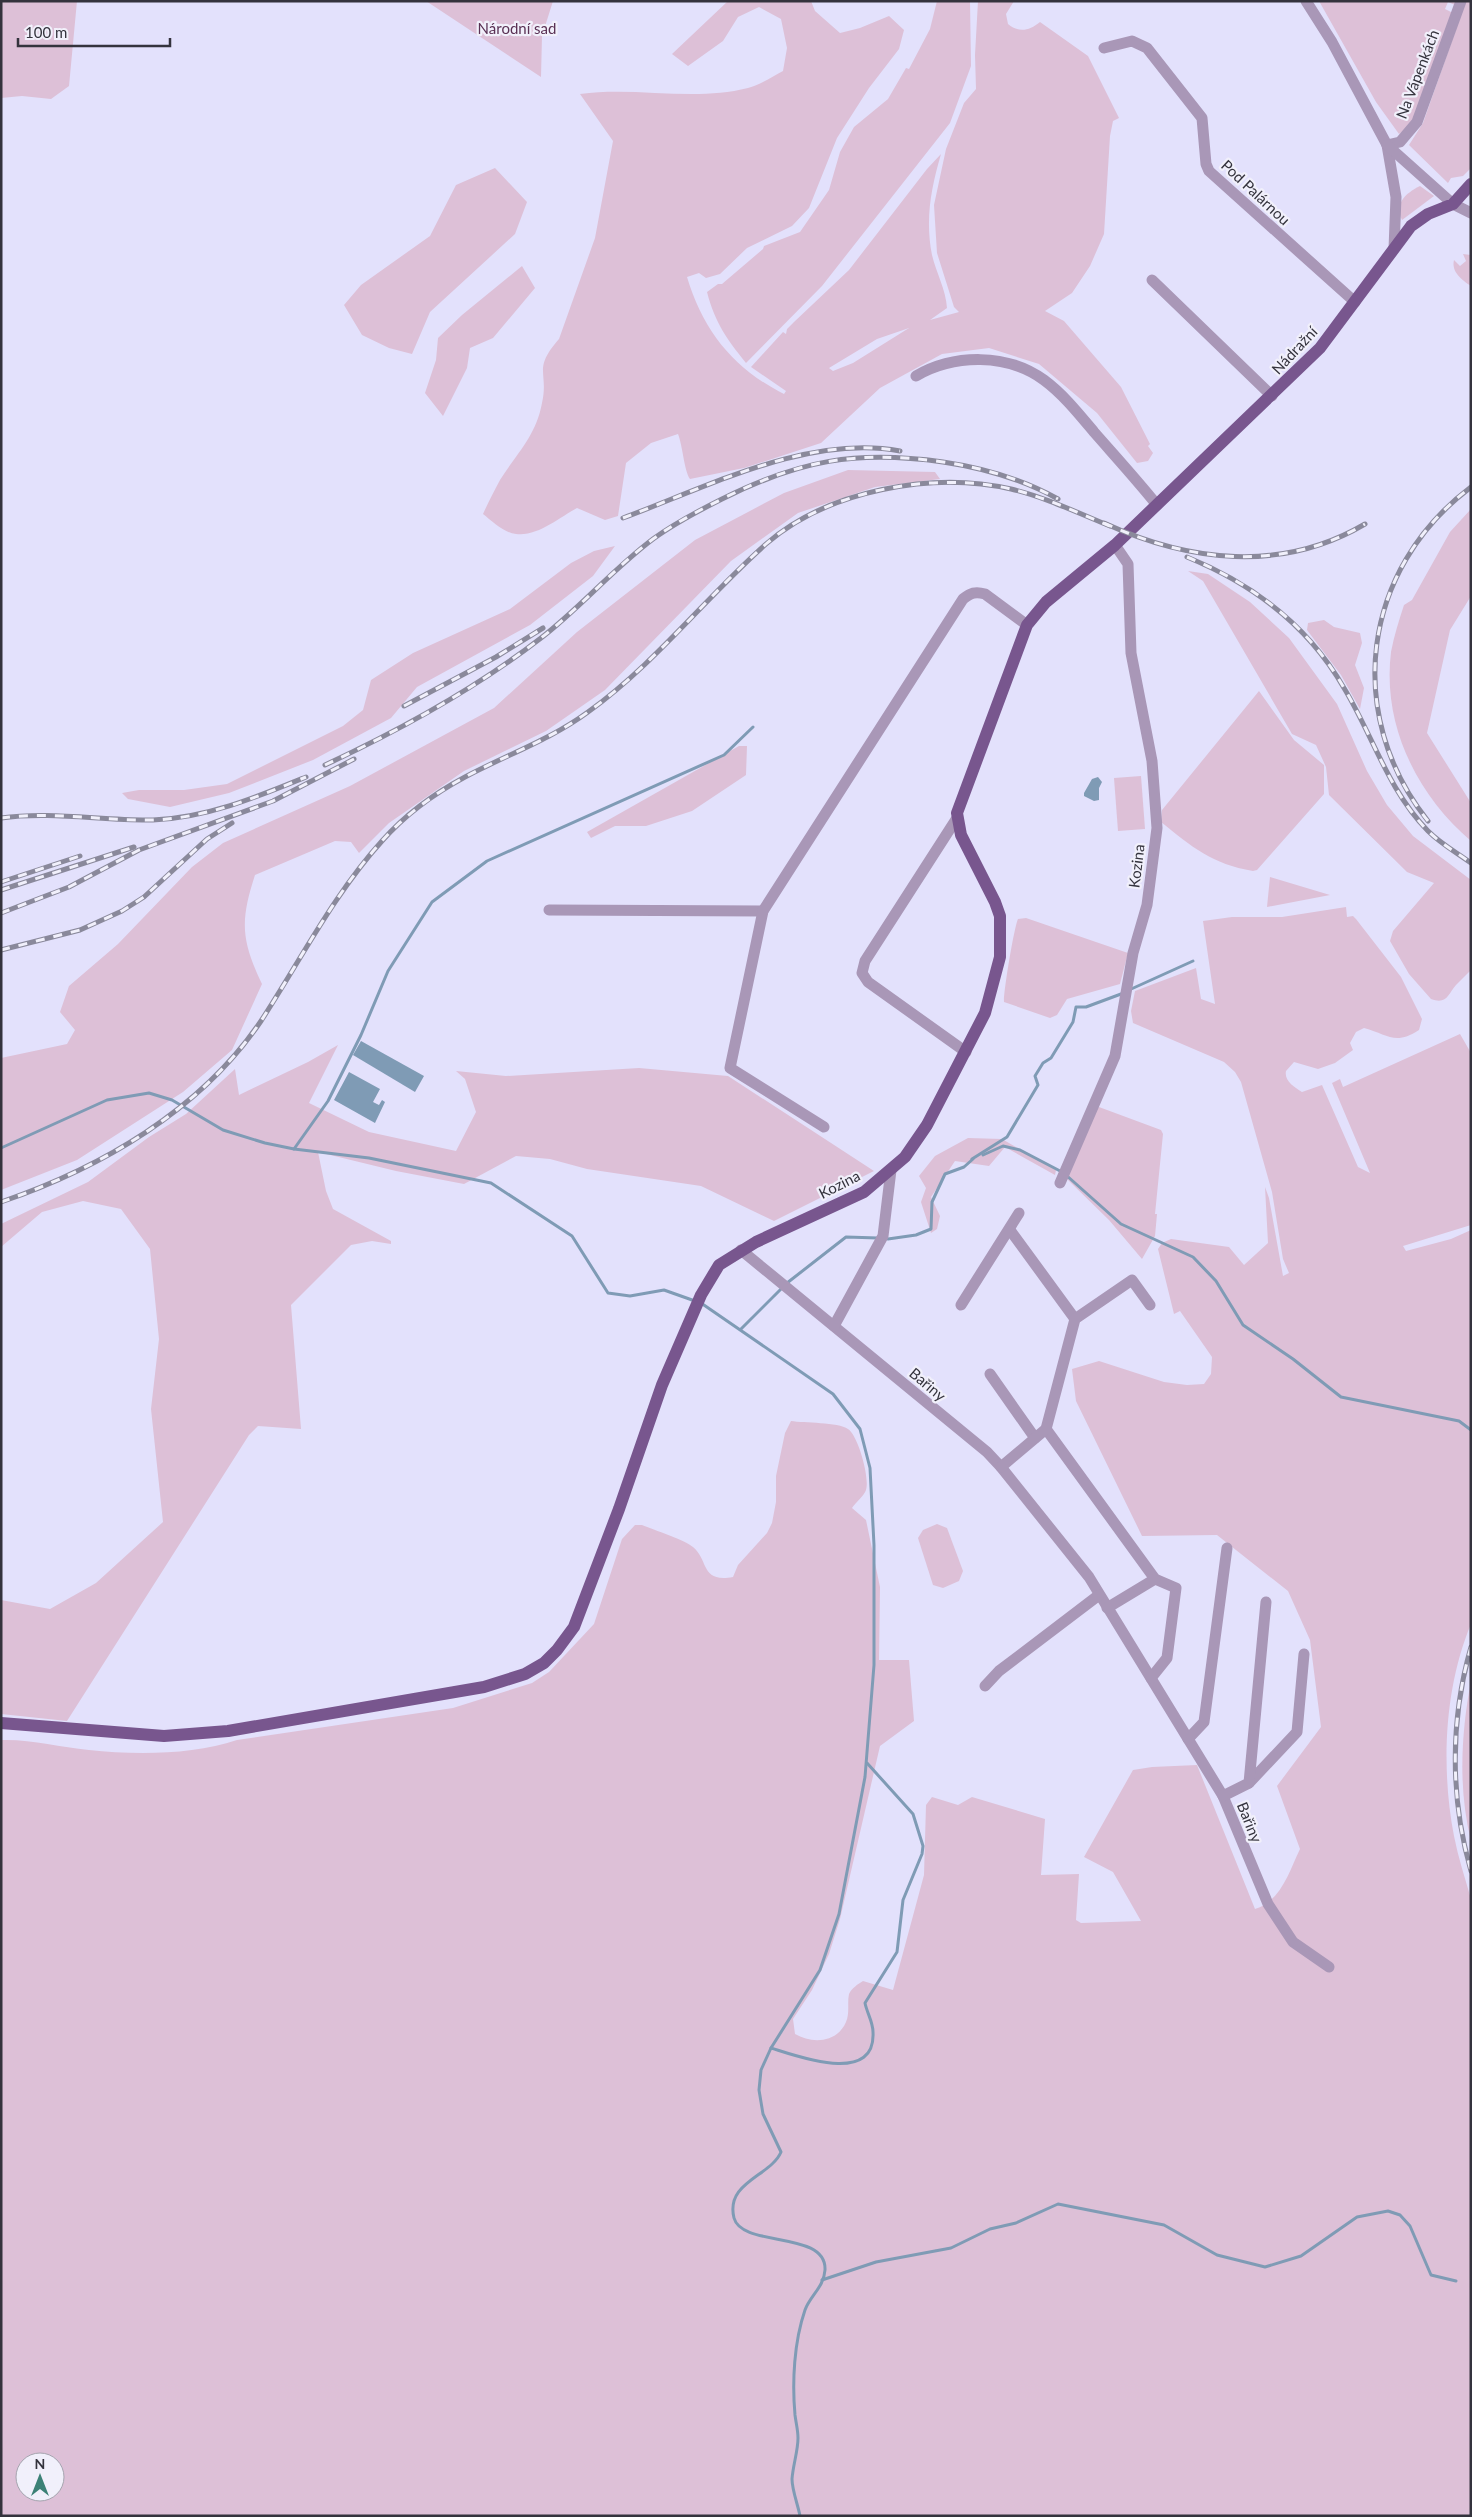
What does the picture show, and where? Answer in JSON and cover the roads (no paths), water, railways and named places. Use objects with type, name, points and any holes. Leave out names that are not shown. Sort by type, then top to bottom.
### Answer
[{"type":"main road","points":[[1453,204],[1471,184]]},
{"type":"main road","name":"Nádražní","points":[[1115,545],[1320,348],[1416,222],[1428,214],[1453,204]]},
{"type":"main road","points":[[957,818],[962,797],[1027,625],[1046,602],[1115,545]]},
{"type":"main road","name":"Kozina","points":[[1,1723],[164,1736],[228,1731],[484,1687],[513,1678],[535,1668],[557,1650],[577,1620],[662,1385],[701,1295],[719,1265],[741,1250],[864,1192],[891,1170],[923,1133],[966,1052],[994,984],[1000,957],[1001,932],[995,902],[964,842],[957,818]]},
{"type":"street","name":"Na Vápenkách","points":[[1387,144],[1400,142],[1417,122],[1461,1]]},
{"type":"street","points":[[1308,3],[1332,42],[1387,144],[1396,197],[1394,249]]},
{"type":"street","name":"Pod Palárnou","points":[[1104,48],[1132,41],[1147,48],[1202,118],[1206,164],[1209,171],[1355,302]]},
{"type":"street","points":[[1387,144],[1453,204],[1471,213]]},
{"type":"street","points":[[1152,280],[1272,396]]},
{"type":"street","points":[[916,376],[939,365],[969,360],[1000,363],[1032,373],[1044,380],[1072,407],[1157,505]]},
{"type":"street","name":"Kozina","points":[[1060,1183],[1115,1056],[1133,953],[1147,905],[1157,828],[1152,761],[1131,653],[1128,564],[1115,545]]},
{"type":"street","points":[[824,1128],[730,1068],[763,911],[962,599],[970,593],[985,594],[1027,625]]},
{"type":"street","points":[[957,818],[865,961],[862,973],[868,982],[966,1052]]},
{"type":"street","points":[[549,910],[763,911]]},
{"type":"street","points":[[834,1326],[883,1236],[891,1170]]},
{"type":"street","points":[[961,1306],[1019,1213]]},
{"type":"street","points":[[1010,1230],[1075,1320]]},
{"type":"street","name":"Bařiny","points":[[741,1250],[987,1452],[1001,1466],[1059,1538],[1108,1608],[1223,1796],[1268,1904],[1293,1942],[1329,1967]]},
{"type":"street","points":[[1001,1466],[1046,1428],[1075,1320],[1132,1280],[1150,1305]]},
{"type":"street","points":[[990,1374],[1035,1438]]},
{"type":"street","points":[[1046,1428],[1155,1579],[1176,1588],[1168,1658],[1151,1678]]},
{"type":"street","points":[[1188,1739],[1204,1722],[1228,1548]]},
{"type":"street","points":[[1108,1608],[1155,1579]]},
{"type":"street","points":[[985,1686],[999,1671],[1099,1595]]},
{"type":"street","points":[[1249,1783],[1266,1602]]},
{"type":"street","points":[[1223,1796],[1249,1783],[1296,1732],[1304,1654]]},
{"type":"water","points":[[1098,777],[1102,782],[1099,788],[1099,800],[1094,801],[1084,796],[1084,793],[1092,779]]},
{"type":"water","points":[[361,1041],[424,1076],[415,1092],[353,1055]]},
{"type":"water","points":[[349,1072],[380,1089],[373,1102],[379,1105],[382,1100],[385,1102],[375,1123],[334,1100]]},
{"type":"waterway","points":[[294,1149],[328,1101],[361,1035],[388,971],[432,902],[487,861],[724,755],[753,727]]},
{"type":"waterway","points":[[1129,990],[1193,961]]},
{"type":"waterway","points":[[972,1159],[1007,1137],[1038,1085],[1035,1076],[1043,1063],[1051,1058],[1073,1022],[1076,1007],[1086,1007],[1121,994]]},
{"type":"waterway","points":[[1,1148],[107,1100],[149,1093],[172,1100],[223,1130],[265,1143],[294,1149],[369,1158],[491,1183],[572,1236],[608,1293],[630,1296],[664,1290],[695,1301]]},
{"type":"waterway","points":[[983,1155],[1003,1146],[1020,1150],[1062,1172]]},
{"type":"waterway","points":[[888,1239],[916,1235],[931,1229],[932,1202],[945,1174],[964,1167],[973,1159]]},
{"type":"waterway","points":[[1066,1175],[1121,1224],[1193,1257],[1216,1281],[1243,1325],[1293,1359],[1341,1397],[1459,1421],[1471,1430]]},
{"type":"waterway","points":[[787,1283],[846,1237],[878,1238]]},
{"type":"waterway","points":[[741,1329],[783,1287]]},
{"type":"waterway","points":[[701,1303],[833,1394],[860,1429],[870,1468],[874,1545],[874,1665],[865,1777],[839,1914],[820,1970],[771,2048],[761,2070],[759,2090],[763,2114],[781,2152],[776,2160],[742,2188],[736,2196],[733,2206],[734,2218],[740,2227],[752,2233],[813,2249],[822,2258],[825,2270],[820,2286],[807,2305],[801,2322],[795,2362],[794,2402],[798,2438],[792,2479],[800,2516]]},
{"type":"waterway","points":[[771,2048],[815,2061],[833,2063],[849,2063],[862,2058],[871,2049],[873,2028],[865,2003],[897,1952],[903,1900],[922,1854],[923,1846],[913,1814],[867,1763]]},
{"type":"waterway","points":[[822,2280],[876,2262],[951,2248],[990,2229],[1016,2223],[1058,2204],[1164,2225],[1217,2255],[1265,2267],[1301,2256],[1357,2217],[1388,2211],[1400,2215],[1410,2226],[1431,2275],[1456,2281]]},
{"type":"railway","points":[[623,518],[724,479],[795,457],[830,450],[865,448],[900,451]]},
{"type":"railway","points":[[325,765],[381,738],[436,708],[516,657],[569,614],[638,551],[670,528],[722,499],[777,475],[829,461],[883,457],[912,459],[958,464],[988,471],[1017,480],[1058,499]]},
{"type":"railway","points":[[1,1202],[75,1172],[111,1153],[146,1132],[179,1108],[209,1082],[237,1053],[261,1021],[348,883],[382,841],[400,823],[420,806],[454,783],[559,731],[588,712],[636,673],[744,565],[766,544],[791,525],[819,510],[850,498],[916,484],[949,482],[981,484],[1024,492],[1110,526]]},
{"type":"railway","points":[[1428,821],[1401,779],[1384,735],[1376,690],[1377,645],[1387,601],[1406,559],[1434,521],[1471,487]]},
{"type":"railway","points":[[1104,523],[1136,536],[1169,546],[1202,553],[1235,556],[1268,556],[1301,550],[1333,540],[1365,524]]},
{"type":"railway","points":[[1187,557],[1234,580],[1256,594],[1277,609],[1314,645],[1330,665],[1344,688],[1391,780],[1414,815],[1433,836],[1471,863]]},
{"type":"railway","points":[[404,706],[496,657],[543,628]]},
{"type":"railway","points":[[1,913],[69,887],[139,850],[273,801],[354,759]]},
{"type":"railway","points":[[1,818],[39,815],[134,820],[173,818],[212,811],[269,792],[306,777]]},
{"type":"railway","points":[[1,950],[80,930],[122,911],[144,897],[207,839],[232,823]]},
{"type":"railway","points":[[1,890],[134,847]]},
{"type":"railway","points":[[1,882],[80,856]]},
{"type":"railway","points":[[1471,1647],[1459,1703],[1455,1759],[1459,1815],[1471,1871]]},
{"type":"park label","name":"Národní sad","points":[[517,28]]}]
